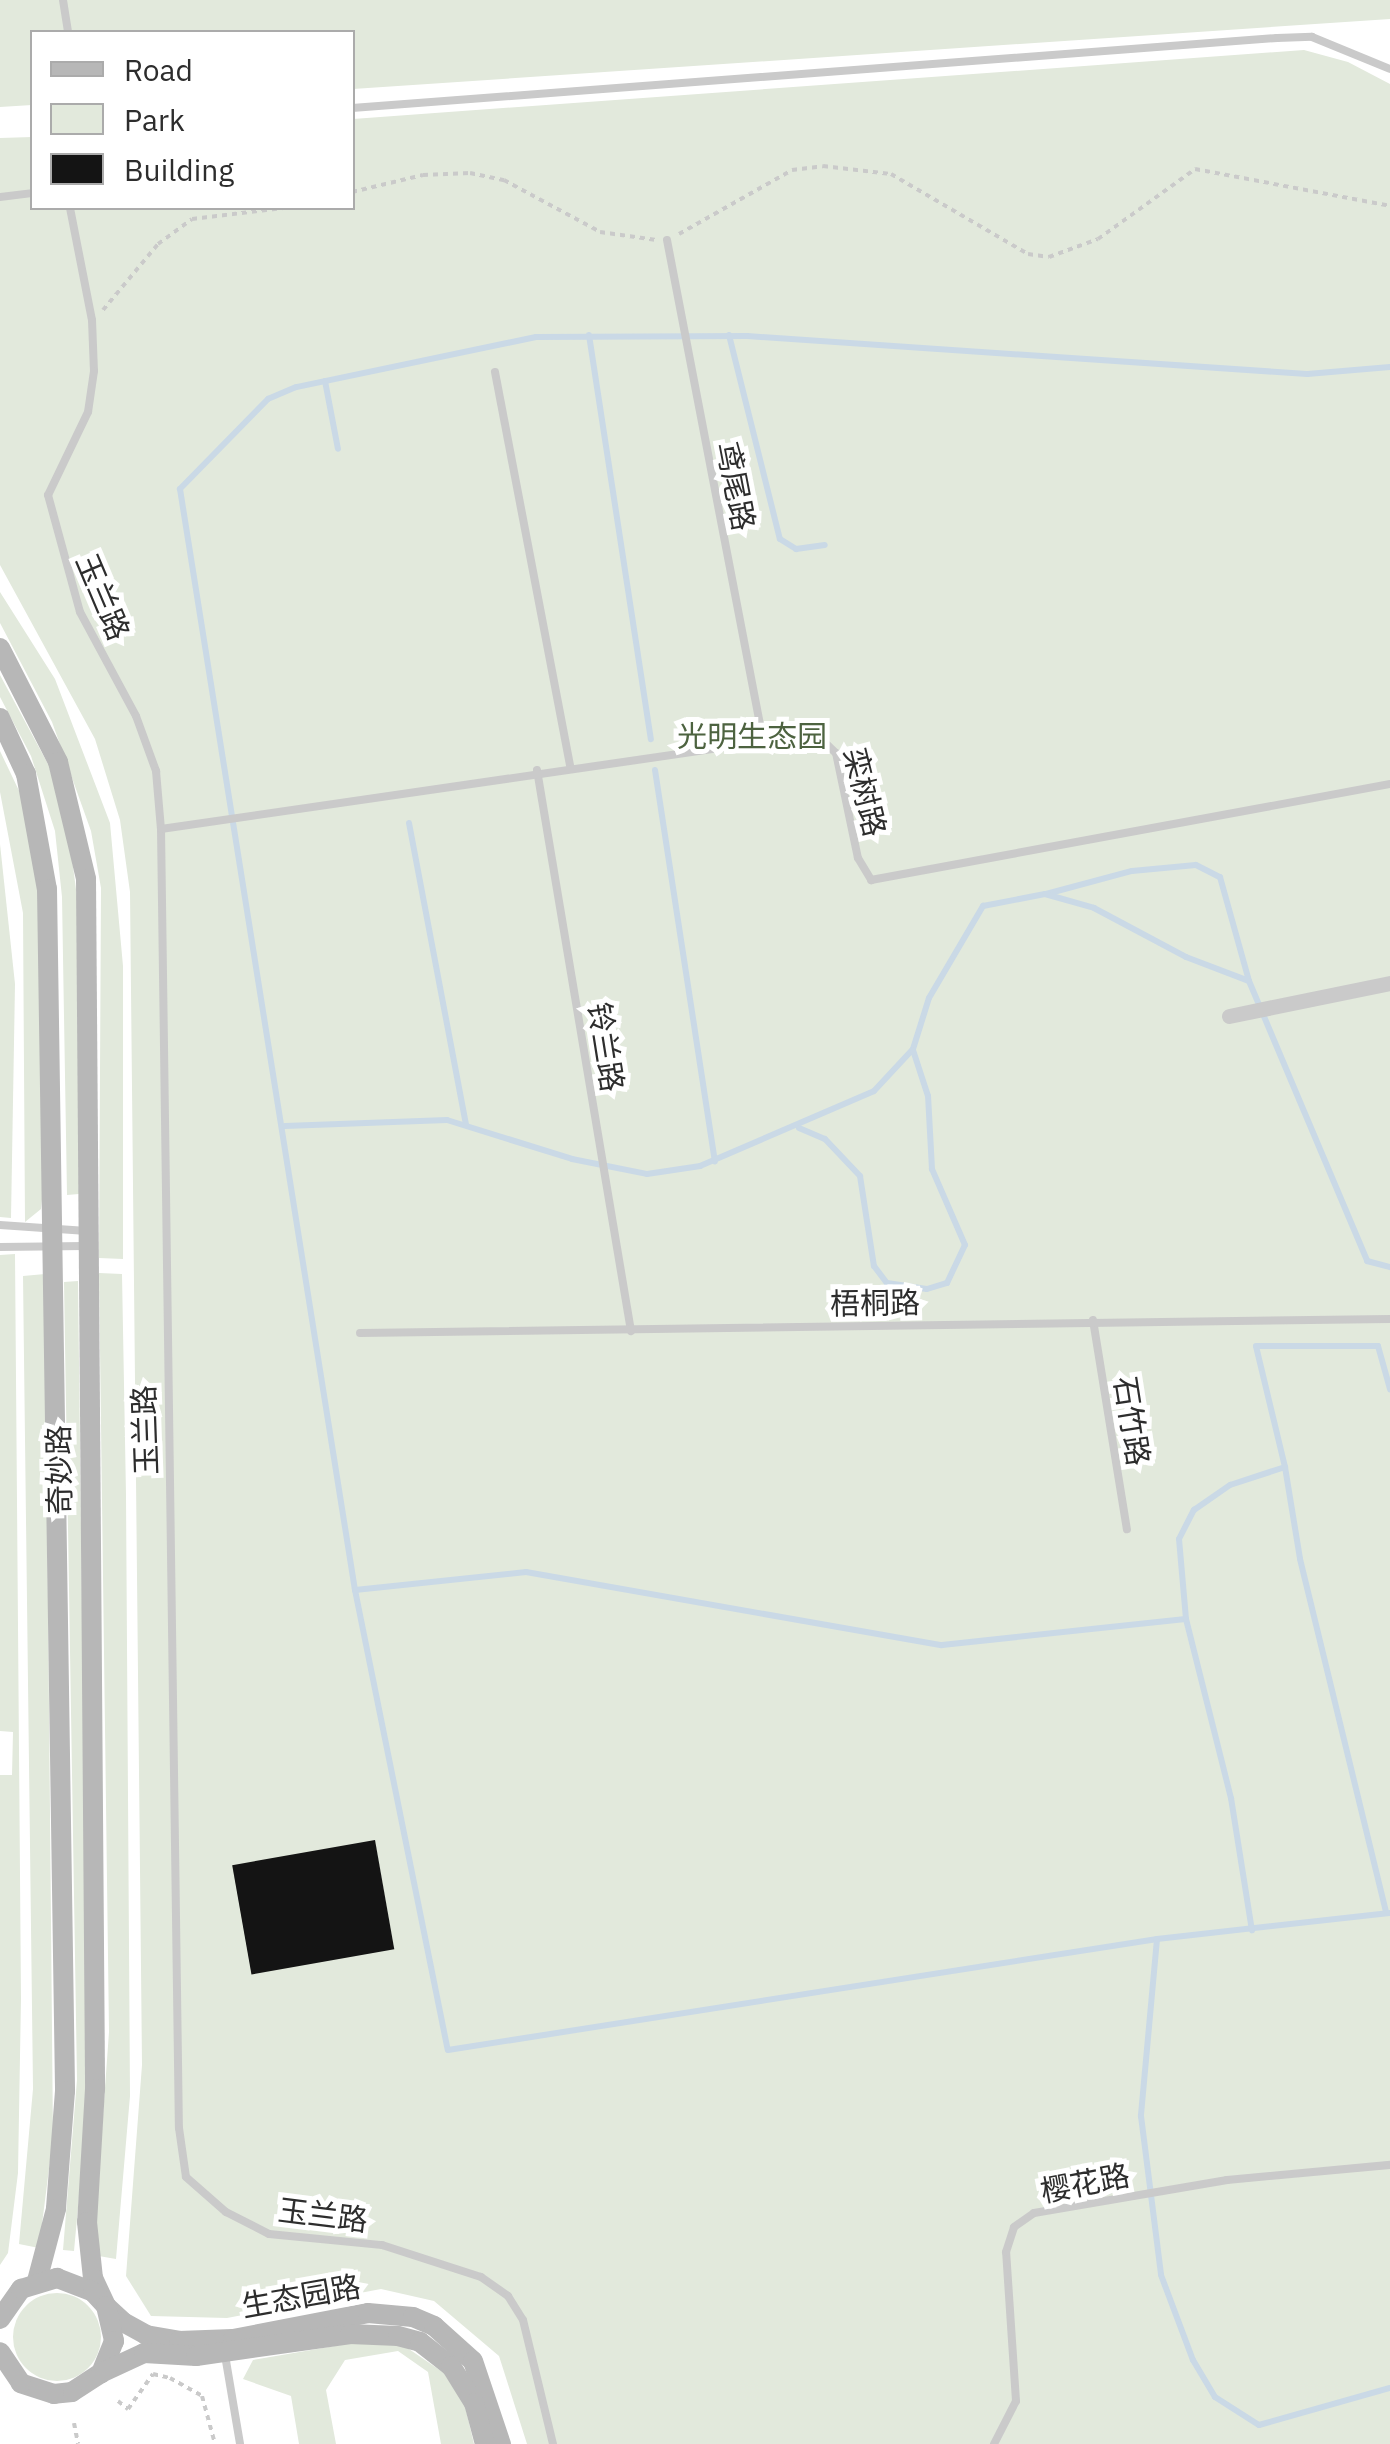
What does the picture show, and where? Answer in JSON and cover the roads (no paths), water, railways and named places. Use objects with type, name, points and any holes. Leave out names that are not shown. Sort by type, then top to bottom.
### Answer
[{"type":"street","name":"奇妙路","points":[[0,648],[58,762],[82,847],[95,2089],[87,2232],[93,2278],[106,2306],[114,2340],[101,2373]]},
{"type":"street","name":"奇妙路","points":[[0,718],[26,774],[47,890],[65,2091],[56,2209],[37,2281]]},
{"type":"street","points":[[1229,1016],[1390,984]]},
{"type":"street","points":[[0,2319],[14,2296],[37,2281]]},
{"type":"street","name":"生态园路","points":[[37,2281],[76,2282],[146,2336],[224,2347],[368,2312],[413,2317],[434,2326],[472,2361],[500,2444]]},
{"type":"street","name":"生态园路","points":[[0,2352],[8,2370],[36,2391],[72,2392],[144,2353],[350,2334],[420,2342],[465,2383],[485,2444]]},
{"type":"lane","points":[[64,0],[68,30]]},
{"type":"lane","points":[[355,108],[1312,36],[1390,69]]},
{"type":"lane","points":[[0,197],[30,193]]},
{"type":"lane","name":"玉兰路","points":[[70,210],[92,320],[88,412],[48,495],[80,612],[136,716],[156,771],[161,829],[178,2128],[186,2176],[226,2212],[270,2234],[417,2254],[495,2286],[522,2320],[554,2444]]},
{"type":"lane","name":"鸢尾路","points":[[667,240],[764,740]]},
{"type":"lane","points":[[495,372],[570,766]]},
{"type":"lane","name":"栾树路","points":[[161,829],[537,770],[816,734],[828,738],[858,858],[871,880],[1390,784]]},
{"type":"lane","name":"铃兰路","points":[[537,770],[630,1331]]},
{"type":"lane","points":[[0,1225],[55,1238],[86,1238]]},
{"type":"lane","points":[[0,1248],[55,1238],[86,1238]]},
{"type":"lane","name":"梧桐路","points":[[360,1332],[630,1331],[1093,1320],[1390,1320]]},
{"type":"lane","name":"石竹路","points":[[1093,1320],[1127,1530]]},
{"type":"lane","name":"樱花路","points":[[994,2444],[1016,2401],[1006,2252],[1014,2227],[1034,2213],[1228,2180],[1390,2164]]},
{"type":"lane","points":[[224,2347],[240,2444]]},
{"type":"waterway","points":[[589,335],[651,739]]},
{"type":"waterway","points":[[729,335],[780,539],[796,549],[825,545]]},
{"type":"waterway","points":[[1390,367],[1307,374],[747,336],[536,337],[296,387],[268,399],[180,489],[355,1590],[526,1572],[942,1645],[1186,1619],[1179,1539],[1194,1510],[1230,1485],[1285,1467],[1256,1346],[1378,1346],[1390,1389]]},
{"type":"waterway","points":[[325,381],[338,449]]},
{"type":"waterway","points":[[655,770],[715,1161]]},
{"type":"waterway","points":[[409,823],[466,1125]]},
{"type":"waterway","points":[[1046,894],[1132,871],[1196,865],[1220,877],[1249,981]]},
{"type":"waterway","points":[[285,1126],[447,1120],[572,1159],[647,1174],[700,1166],[874,1091],[913,1049],[929,998],[983,906],[1045,894],[1094,908],[1186,957],[1249,981],[1367,1261],[1390,1267]]},
{"type":"waterway","points":[[799,1128],[825,1139],[860,1176],[874,1266],[887,1283],[927,1289],[947,1283],[965,1245],[932,1169],[928,1096],[913,1050]]},
{"type":"waterway","points":[[1285,1467],[1300,1559],[1386,1913]]},
{"type":"waterway","points":[[355,1590],[448,2050],[1157,1939],[1390,1913]]},
{"type":"waterway","points":[[1186,1619],[1231,1798],[1252,1930]]},
{"type":"waterway","points":[[1157,1939],[1141,2116],[1161,2275],[1193,2360],[1215,2397],[1259,2425],[1390,2388]]},
{"type":"park label","name":"光明生态园","points":[[752,736]]}]
